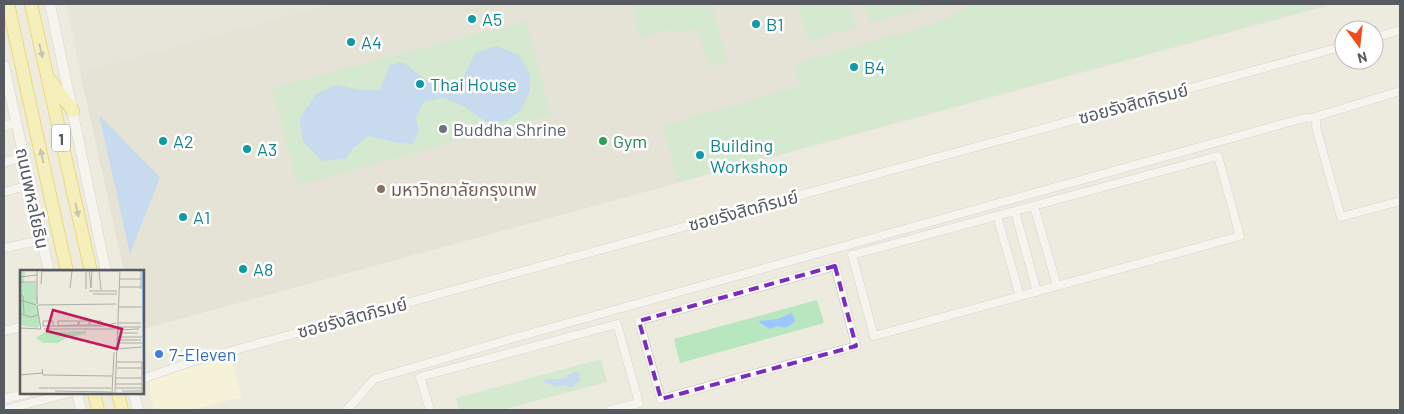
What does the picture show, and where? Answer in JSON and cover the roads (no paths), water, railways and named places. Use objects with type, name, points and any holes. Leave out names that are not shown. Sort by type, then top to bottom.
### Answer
[{"type":"highway","name":"ถนนพหลโยธิน","points":[[8,4],[68,270]]},
{"type":"highway","name":"1","points":[[31,4],[91,270]]},
{"type":"highway","points":[[47,76],[73,111]]},
{"type":"highway","points":[[94,394],[98,410]]},
{"type":"highway","points":[[118,394],[122,410]]},
{"type":"main road","name":"1","points":[[50,4],[106,270]]},
{"type":"main road","name":"ถนนพหลโยธิน","points":[[4,66],[49,270]]},
{"type":"main road","points":[[77,394],[81,410]]},
{"type":"main road","points":[[134,394],[138,410]]},
{"type":"street","points":[[1384,35],[1400,30]]},
{"type":"street","name":"ซอยรังสิตภิรมย์","points":[[144,378],[191,362],[1334,49]]},
{"type":"street","points":[[347,410],[364,388],[374,379],[516,337],[970,210],[1300,119],[1316,117],[1400,91]]},
{"type":"street","points":[[1316,117],[1316,127],[1341,217],[1400,201]]},
{"type":"street","points":[[4,126],[16,123]]},
{"type":"street","points":[[1218,156],[1240,236],[874,336],[852,255],[1015,211],[1218,156]]},
{"type":"street","points":[[4,162],[24,157]]},
{"type":"street","points":[[4,192],[30,185]]},
{"type":"street","points":[[1034,206],[1057,286]]},
{"type":"street","points":[[970,210],[974,222]]},
{"type":"street","points":[[1015,211],[1037,292]]},
{"type":"street","points":[[996,216],[1020,296]]},
{"type":"street","points":[[4,248],[42,240]]},
{"type":"street","points":[[835,266],[856,346],[661,399],[639,321],[735,293],[835,266]]},
{"type":"street","points":[[730,277],[735,293]]},
{"type":"street","points":[[430,410],[420,377],[617,324],[640,403],[611,410]]},
{"type":"street","points":[[4,331],[20,327]]},
{"type":"street","points":[[516,337],[519,350]]},
{"type":"street","points":[[4,399],[24,394]]},
{"type":"street","points":[[4,410],[65,394]]},
{"type":"water","points":[[496,46],[519,55],[530,74],[530,91],[521,110],[507,121],[486,122],[462,105],[443,98],[424,102],[416,119],[419,131],[413,144],[398,143],[368,136],[353,148],[346,159],[322,161],[303,141],[300,118],[316,94],[336,85],[362,90],[380,90],[390,65],[403,62],[437,89],[458,89],[475,53]]},
{"type":"water","points":[[99,115],[160,177],[130,254]]},
{"type":"water","points":[[792,313],[795,321],[787,327],[778,326],[770,329],[759,321],[778,319]]},
{"type":"water","points":[[575,371],[579,372],[580,380],[571,388],[564,385],[556,387],[544,382],[546,379],[563,379]]},
{"type":"place","name":"A5","points":[[472,19]]},
{"type":"place","name":"B1","points":[[756,24]]},
{"type":"place","name":"A4","points":[[351,42]]},
{"type":"place","name":"B4","points":[[854,67]]},
{"type":"place","name":"Thai House","points":[[420,84]]},
{"type":"place","name":"Buddha Shrine","points":[[443,129]]},
{"type":"place","name":"A2","points":[[163,141]]},
{"type":"place","name":"Gym","points":[[603,141]]},
{"type":"place","name":"A3","points":[[247,149]]},
{"type":"place","name":"Building Workshop","points":[[700,155]]},
{"type":"place","name":"มหาวิทยาลัยกรุงเทพ","points":[[381,189]]},
{"type":"place","name":"A1","points":[[183,217]]},
{"type":"place","name":"A8","points":[[243,269]]},
{"type":"place","name":"7-Eleven","points":[[159,354]]}]
